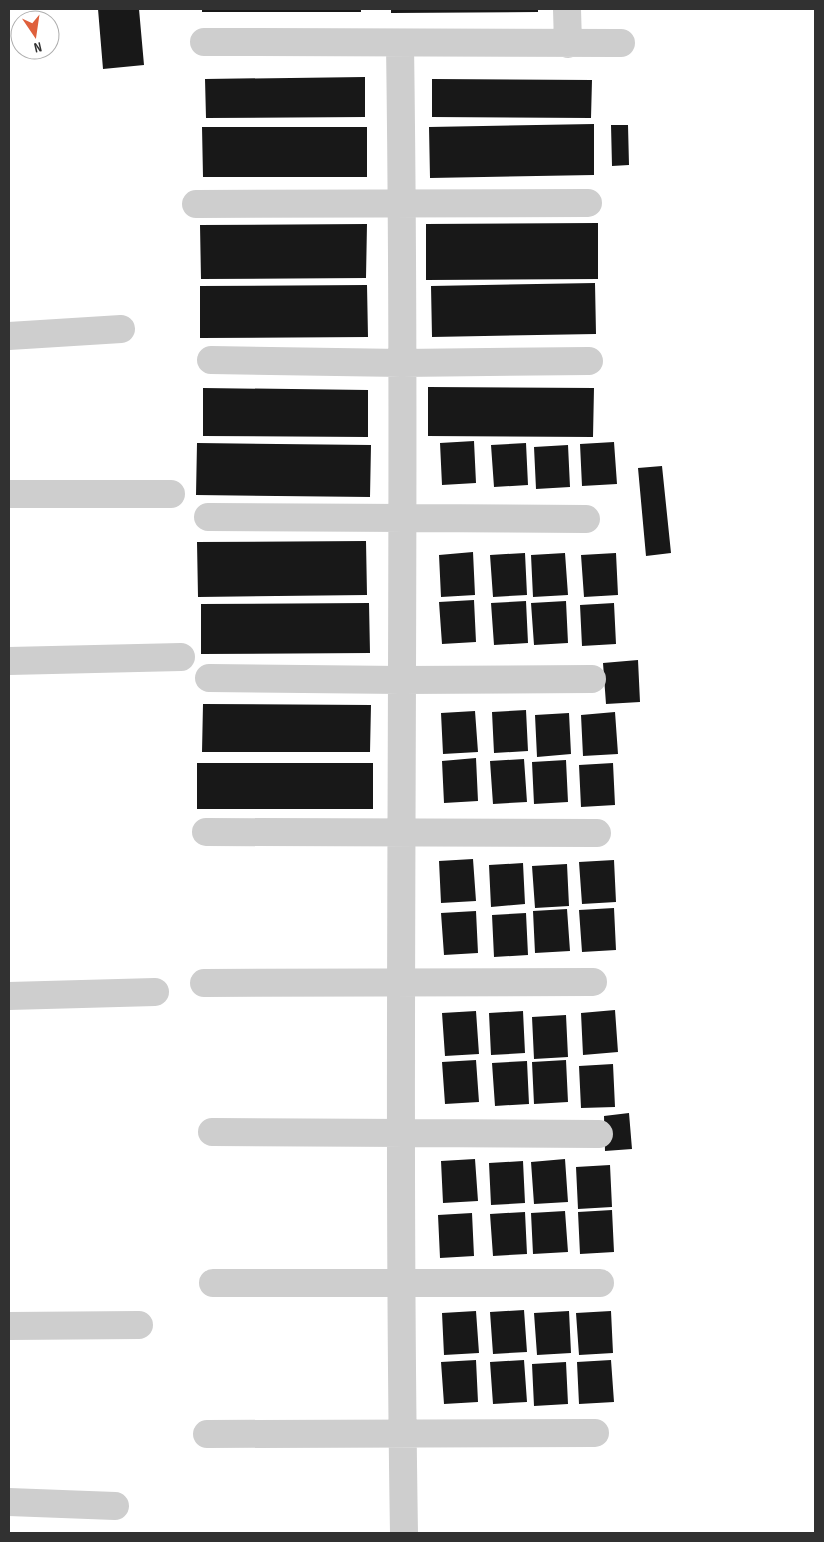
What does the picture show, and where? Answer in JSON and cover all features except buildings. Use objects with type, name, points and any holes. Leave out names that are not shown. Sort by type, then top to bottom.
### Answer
[{"type":"street","points":[[568,9],[568,44]]},
{"type":"street","points":[[204,42],[400,44],[620,43]]},
{"type":"street","points":[[400,44],[402,203],[400,981],[404,1533]]},
{"type":"street","points":[[196,204],[588,203]]},
{"type":"street","points":[[9,336],[121,329]]},
{"type":"street","points":[[211,360],[402,363],[589,361]]},
{"type":"street","points":[[9,494],[171,494]]},
{"type":"street","points":[[208,518],[401,517],[586,519]]},
{"type":"street","points":[[9,661],[181,657]]},
{"type":"street","points":[[209,678],[592,679]]},
{"type":"street","points":[[206,832],[597,833]]},
{"type":"street","points":[[204,983],[593,982]]},
{"type":"street","points":[[9,996],[155,992]]},
{"type":"street","points":[[212,1132],[599,1134]]},
{"type":"street","points":[[213,1283],[600,1283]]},
{"type":"street","points":[[9,1326],[139,1325]]},
{"type":"street","points":[[207,1434],[595,1433]]},
{"type":"street","points":[[9,1502],[115,1506]]}]
